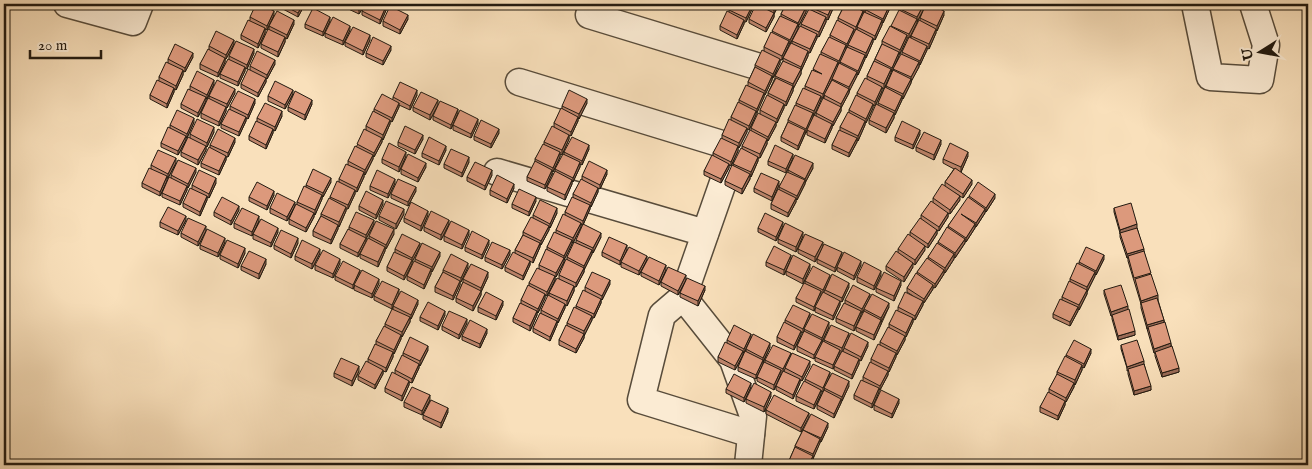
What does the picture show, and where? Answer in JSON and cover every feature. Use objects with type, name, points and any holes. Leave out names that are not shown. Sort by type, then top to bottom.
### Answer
[{"type":"street","points":[[67,4],[133,22],[140,4]]},
{"type":"street","points":[[1195,4],[1210,77],[1260,80],[1266,45],[1253,4]]},
{"type":"street","points":[[588,15],[766,59],[683,297],[662,315],[640,400],[751,434]]},
{"type":"street","points":[[519,82],[735,148]]},
{"type":"street","points":[[497,172],[706,233]]},
{"type":"street","points":[[683,297],[733,360],[754,416],[748,465]]},
{"type":"building","points":[[256,4],[274,11],[267,26],[250,17]]},
{"type":"building","points":[[281,4],[303,4],[298,13]]},
{"type":"building","points":[[347,4],[362,4],[359,10]]},
{"type":"building","points":[[366,4],[387,4],[380,20],[362,11]]},
{"type":"building","points":[[731,4],[753,4],[746,18],[729,10]]},
{"type":"building","points":[[756,4],[774,13],[766,28],[749,19]]},
{"type":"building","points":[[762,4],[777,4],[774,10]]},
{"type":"building","points":[[786,4],[798,4],[806,7],[798,23],[781,14]]},
{"type":"building","points":[[812,4],[833,4],[828,15],[810,7]]},
{"type":"building","points":[[845,4],[863,11],[856,27],[838,18]]},
{"type":"building","points":[[852,4],[867,4],[864,10]]},
{"type":"building","points":[[869,4],[890,4],[883,19],[866,10]]},
{"type":"building","points":[[902,4],[924,4],[917,17],[900,9]]},
{"type":"building","points":[[926,4],[944,11],[937,26],[920,18]]},
{"type":"building","points":[[390,6],[408,15],[400,30],[383,21]]},
{"type":"building","points":[[313,8],[330,17],[323,32],[305,24]]},
{"type":"building","points":[[809,9],[826,17],[819,32],[801,24]]},
{"type":"building","points":[[899,10],[917,19],[909,34],[891,26]]},
{"type":"building","points":[[277,11],[294,20],[287,35],[269,26]]},
{"type":"building","points":[[727,11],[744,20],[737,35],[720,26]]},
{"type":"building","points":[[864,12],[882,20],[875,36],[857,27]]},
{"type":"building","points":[[780,16],[798,24],[790,40],[772,31]]},
{"type":"building","points":[[333,17],[350,26],[343,41],[325,33]]},
{"type":"building","points":[[248,20],[265,28],[258,44],[241,35]]},
{"type":"building","points":[[837,20],[854,29],[847,44],[830,35]]},
{"type":"building","points":[[919,20],[936,29],[929,44],[911,36]]},
{"type":"building","points":[[800,26],[817,34],[810,49],[792,41]]},
{"type":"building","points":[[890,26],[907,35],[900,50],[882,41]]},
{"type":"building","points":[[353,27],[370,35],[363,51],[345,42]]},
{"type":"building","points":[[268,29],[285,37],[278,52],[261,44]]},
{"type":"building","points":[[856,29],[873,38],[866,53],[848,45]]},
{"type":"building","points":[[216,31],[234,40],[226,55],[209,46]]},
{"type":"building","points":[[771,32],[789,41],[782,56],[764,47]]},
{"type":"building","points":[[373,37],[391,46],[383,61],[366,53]]},
{"type":"building","points":[[829,37],[846,45],[839,61],[821,52]]},
{"type":"building","points":[[909,37],[927,46],[920,61],[902,52]]},
{"type":"building","points":[[236,41],[254,49],[247,65],[229,56]]},
{"type":"building","points":[[791,43],[808,51],[801,67],[783,58]]},
{"type":"building","points":[[175,44],[193,53],[185,68],[168,59]]},
{"type":"building","points":[[882,44],[899,52],[892,68],[875,59]]},
{"type":"building","points":[[847,47],[865,55],[858,71],[840,62]]},
{"type":"building","points":[[208,49],[225,58],[218,73],[200,64]]},
{"type":"building","points":[[762,50],[780,59],[773,74],[755,65]]},
{"type":"building","points":[[257,51],[275,60],[267,75],[250,66]]},
{"type":"building","points":[[820,54],[838,62],[823,94],[805,86],[812,70],[822,74],[813,69]]},
{"type":"building","points":[[901,54],[919,62],[911,77],[893,69]]},
{"type":"building","points":[[228,59],[245,67],[238,82],[220,74]]},
{"type":"building","points":[[783,61],[801,69],[793,84],[775,76]]},
{"type":"building","points":[[874,61],[891,69],[884,84],[867,76]]},
{"type":"building","points":[[166,62],[183,70],[176,86],[159,77]]},
{"type":"building","points":[[839,63],[857,72],[849,87],[832,79]]},
{"type":"building","points":[[755,67],[772,76],[765,91],[748,82]]},
{"type":"building","points":[[248,69],[266,78],[258,93],[241,84]]},
{"type":"building","points":[[893,70],[911,79],[903,94],[886,86]]},
{"type":"building","points":[[197,71],[214,80],[207,95],[190,86]]},
{"type":"building","points":[[776,78],[793,86],[786,102],[768,93]]},
{"type":"building","points":[[865,78],[882,87],[875,102],[857,93]]},
{"type":"building","points":[[157,80],[174,88],[167,104],[150,95]]},
{"type":"building","points":[[217,80],[235,89],[227,104],[209,96]]},
{"type":"building","points":[[832,80],[849,89],[841,104],[824,95]]},
{"type":"building","points":[[275,81],[293,90],[285,105],[268,96]]},
{"type":"building","points":[[400,82],[417,90],[410,106],[393,97]]},
{"type":"building","points":[[746,85],[764,93],[757,109],[739,100]]},
{"type":"building","points":[[885,87],[902,96],[895,111],[878,103]]},
{"type":"building","points":[[803,88],[821,96],[814,111],[796,103]]},
{"type":"building","points":[[188,89],[206,97],[198,113],[181,104]]},
{"type":"building","points":[[569,90],[587,99],[579,114],[562,106]]},
{"type":"building","points":[[238,91],[255,99],[248,115],[230,106]]},
{"type":"building","points":[[295,91],[312,100],[305,115],[288,107]]},
{"type":"building","points":[[421,92],[438,100],[430,115],[413,107]]},
{"type":"building","points":[[382,94],[399,103],[392,118],[374,109]]},
{"type":"building","points":[[767,95],[784,104],[777,119],[760,110]]},
{"type":"building","points":[[856,95],[873,104],[866,119],[849,110]]},
{"type":"building","points":[[208,98],[226,107],[219,122],[201,113]]},
{"type":"building","points":[[823,98],[841,107],[833,122],[816,113]]},
{"type":"building","points":[[440,101],[458,109],[451,125],[433,116]]},
{"type":"building","points":[[738,102],[756,111],[749,126],[731,117]]},
{"type":"building","points":[[265,103],[282,111],[275,127],[257,118]]},
{"type":"building","points":[[876,104],[894,113],[886,128],[869,120]]},
{"type":"building","points":[[795,105],[813,113],[806,129],[788,120]]},
{"type":"building","points":[[561,108],[578,117],[571,132],[554,123]]},
{"type":"building","points":[[229,109],[246,117],[239,132],[221,124]]},
{"type":"building","points":[[177,110],[194,118],[187,134],[170,125]]},
{"type":"building","points":[[460,110],[478,119],[471,134],[453,125]]},
{"type":"building","points":[[373,111],[390,120],[383,135],[366,126]]},
{"type":"building","points":[[848,112],[865,121],[858,136],[840,127]]},
{"type":"building","points":[[758,113],[776,122],[768,137],[751,128]]},
{"type":"building","points":[[814,115],[832,124],[825,139],[807,130]]},
{"type":"building","points":[[197,119],[214,127],[207,143],[190,134]]},
{"type":"building","points":[[729,119],[747,128],[739,143],[722,135]]},
{"type":"building","points":[[481,120],[499,129],[491,144],[474,136]]},
{"type":"building","points":[[256,121],[273,129],[266,145],[249,136]]},
{"type":"building","points":[[902,121],[920,130],[913,145],[895,137]]},
{"type":"building","points":[[788,122],[805,130],[798,146],[781,137]]},
{"type":"building","points":[[405,126],[423,135],[415,150],[398,142]]},
{"type":"building","points":[[552,126],[569,135],[562,150],[544,142]]},
{"type":"building","points":[[168,127],[186,136],[178,151],[161,143]]},
{"type":"building","points":[[218,129],[235,138],[228,153],[210,145]]},
{"type":"building","points":[[364,129],[382,138],[374,153],[357,144]]},
{"type":"building","points":[[750,130],[767,139],[760,154],[742,146]]},
{"type":"building","points":[[839,130],[857,138],[849,153],[832,145]]},
{"type":"building","points":[[924,132],[941,140],[934,155],[916,147]]},
{"type":"building","points":[[188,137],[206,146],[198,160],[181,152]]},
{"type":"building","points":[[429,137],[446,146],[439,161],[422,153]]},
{"type":"building","points":[[572,137],[589,145],[582,161],[564,152]]},
{"type":"building","points":[[721,138],[738,146],[731,162],[713,153]]},
{"type":"building","points":[[389,143],[406,152],[399,167],[382,159]]},
{"type":"building","points":[[950,143],[968,152],[961,167],[943,159]]},
{"type":"building","points":[[543,144],[560,152],[553,168],[535,159]]},
{"type":"building","points":[[775,145],[793,154],[786,169],[768,161]]},
{"type":"building","points":[[355,146],[373,155],[365,170],[348,161]]},
{"type":"building","points":[[209,147],[226,156],[219,171],[201,163]]},
{"type":"building","points":[[741,148],[758,157],[751,172],[733,164]]},
{"type":"building","points":[[451,149],[469,157],[462,173],[444,164]]},
{"type":"building","points":[[158,150],[176,158],[168,174],[151,165]]},
{"type":"building","points":[[408,154],[426,163],[418,178],[401,169]]},
{"type":"building","points":[[563,154],[580,162],[573,178],[555,169]]},
{"type":"building","points":[[712,155],[729,164],[721,179],[704,171]]},
{"type":"building","points":[[795,155],[813,163],[805,179],[788,170]]},
{"type":"building","points":[[178,160],[196,168],[188,184],[171,175]]},
{"type":"building","points":[[535,161],[552,170],[545,185],[527,177]]},
{"type":"building","points":[[589,161],[607,170],[600,185],[582,176]]},
{"type":"building","points":[[475,162],[492,170],[485,186],[467,177]]},
{"type":"building","points":[[346,164],[364,172],[357,188],[339,179]]},
{"type":"building","points":[[732,165],[750,174],[742,189],[725,181]]},
{"type":"building","points":[[149,168],[167,176],[160,192],[142,183]]},
{"type":"building","points":[[955,168],[972,180],[963,194],[945,182]]},
{"type":"building","points":[[313,169],[331,178],[323,193],[306,185]]},
{"type":"building","points":[[199,170],[216,178],[209,194],[192,185]]},
{"type":"building","points":[[377,170],[395,179],[388,194],[370,186]]},
{"type":"building","points":[[555,171],[572,180],[565,195],[547,187]]},
{"type":"building","points":[[787,172],[805,180],[797,196],[779,187]]},
{"type":"building","points":[[761,173],[779,181],[772,197],[754,188]]},
{"type":"building","points":[[497,175],[514,184],[507,199],[490,190]]},
{"type":"building","points":[[169,177],[187,186],[180,201],[162,193]]},
{"type":"building","points":[[398,179],[416,187],[408,202],[391,194]]},
{"type":"building","points":[[581,179],[598,188],[591,203],[573,194]]},
{"type":"building","points":[[337,181],[355,190],[348,205],[330,197]]},
{"type":"building","points":[[257,182],[274,191],[267,206],[249,197]]},
{"type":"building","points":[[978,182],[995,194],[986,208],[969,196]]},
{"type":"building","points":[[942,184],[960,196],[950,210],[933,198]]},
{"type":"building","points":[[304,186],[322,195],[315,210],[297,202]]},
{"type":"building","points":[[190,188],[207,196],[200,212],[183,203]]},
{"type":"building","points":[[519,189],[536,197],[529,212],[512,204]]},
{"type":"building","points":[[778,189],[796,198],[788,213],[771,204]]},
{"type":"building","points":[[366,191],[383,200],[376,215],[359,206]]},
{"type":"building","points":[[277,193],[295,202],[287,217],[270,208]]},
{"type":"building","points":[[222,197],[239,206],[231,221],[214,212]]},
{"type":"building","points":[[572,197],[590,205],[583,221],[565,212]]},
{"type":"building","points":[[968,197],[985,209],[976,223],[961,214],[975,224],[966,238],[948,226]]},
{"type":"building","points":[[329,198],[346,207],[339,222],[321,214]]},
{"type":"building","points":[[540,200],[557,208],[550,224],[533,215]]},
{"type":"building","points":[[386,201],[404,209],[396,224],[379,216]]},
{"type":"building","points":[[931,201],[948,213],[939,227],[921,215]]},
{"type":"building","points":[[411,202],[428,211],[421,226],[404,218]]},
{"type":"building","points":[[1131,203],[1137,224],[1120,230],[1114,208]]},
{"type":"building","points":[[296,204],[314,213],[306,228],[289,219]]},
{"type":"building","points":[[168,207],[186,216],[178,231],[160,222]]},
{"type":"building","points":[[242,208],[259,216],[252,232],[234,223]]},
{"type":"building","points":[[431,211],[449,220],[441,235],[424,227]]},
{"type":"building","points":[[356,212],[374,220],[366,235],[349,227]]},
{"type":"building","points":[[765,213],[783,222],[776,237],[758,228]]},
{"type":"building","points":[[563,214],[581,223],[573,238],[556,230]]},
{"type":"building","points":[[321,216],[338,225],[331,240],[313,231]]},
{"type":"building","points":[[531,217],[549,226],[541,241],[523,232]]},
{"type":"building","points":[[188,218],[206,226],[198,242],[181,233]]},
{"type":"building","points":[[920,218],[937,230],[928,244],[910,232]]},
{"type":"building","points":[[261,219],[278,228],[271,243],[253,234]]},
{"type":"building","points":[[376,221],[394,229],[386,245],[369,236]]},
{"type":"building","points":[[451,221],[469,230],[462,245],[444,236]]},
{"type":"building","points":[[785,223],[803,232],[796,247],[778,239]]},
{"type":"building","points":[[583,224],[601,233],[593,248],[576,240]]},
{"type":"building","points":[[947,227],[965,239],[955,253],[938,242]]},
{"type":"building","points":[[1137,228],[1144,249],[1127,254],[1120,233]]},
{"type":"building","points":[[207,229],[225,238],[218,253],[200,245]]},
{"type":"building","points":[[348,229],[366,238],[358,253],[340,244]]},
{"type":"building","points":[[281,230],[298,238],[291,254],[274,245]]},
{"type":"building","points":[[472,231],[489,240],[482,255],[465,247]]},
{"type":"building","points":[[554,232],[572,240],[564,256],[547,247]]},
{"type":"building","points":[[402,234],[420,243],[412,258],[395,249]]},
{"type":"building","points":[[805,234],[823,242],[815,257],[798,249]]},
{"type":"building","points":[[908,234],[925,246],[915,260],[898,249]]},
{"type":"building","points":[[523,235],[540,243],[533,258],[515,250]]},
{"type":"building","points":[[609,237],[627,245],[620,261],[602,252]]},
{"type":"building","points":[[368,238],[385,247],[378,262],[360,254]]},
{"type":"building","points":[[227,240],[245,248],[238,264],[220,255]]},
{"type":"building","points":[[302,240],[320,249],[312,264],[295,256]]},
{"type":"building","points":[[492,242],[510,250],[502,265],[485,257]]},
{"type":"building","points":[[574,242],[592,250],[584,266],[567,257]]},
{"type":"building","points":[[422,243],[440,252],[432,267],[415,259]]},
{"type":"building","points":[[937,243],[954,254],[945,268],[928,257]]},
{"type":"building","points":[[824,244],[842,252],[835,268],[817,259]]},
{"type":"building","points":[[774,246],[791,255],[784,270],[766,262]]},
{"type":"building","points":[[629,247],[647,256],[639,271],[621,262]]},
{"type":"building","points":[[1086,247],[1104,255],[1096,271],[1079,262]]},
{"type":"building","points":[[546,249],[564,258],[556,273],[539,265]]},
{"type":"building","points":[[323,250],[340,259],[333,274],[315,265]]},
{"type":"building","points":[[249,251],[266,259],[259,274],[241,266]]},
{"type":"building","points":[[896,251],[913,263],[904,277],[886,266]]},
{"type":"building","points":[[1144,251],[1151,273],[1134,278],[1128,256]]},
{"type":"building","points":[[394,252],[412,260],[404,276],[387,267]]},
{"type":"building","points":[[513,252],[530,261],[523,276],[505,267]]},
{"type":"building","points":[[844,252],[861,261],[854,276],[837,267]]},
{"type":"building","points":[[451,254],[468,263],[461,278],[443,270]]},
{"type":"building","points":[[793,255],[810,264],[803,279],[786,271]]},
{"type":"building","points":[[649,257],[666,265],[659,281],[641,272]]},
{"type":"building","points":[[927,258],[944,270],[935,284],[917,272]]},
{"type":"building","points":[[566,259],[584,268],[576,283],[559,275]]},
{"type":"building","points":[[343,261],[360,270],[353,285],[335,276]]},
{"type":"building","points":[[414,261],[431,269],[424,285],[407,276]]},
{"type":"building","points":[[864,262],[881,271],[874,286],[857,277]]},
{"type":"building","points":[[1077,263],[1095,272],[1087,287],[1070,279]]},
{"type":"building","points":[[471,264],[488,272],[481,288],[463,279]]},
{"type":"building","points":[[813,266],[830,275],[823,290],[805,281]]},
{"type":"building","points":[[668,267],[686,275],[678,291],[661,282]]},
{"type":"building","points":[[537,268],[555,276],[547,292],[529,283]]},
{"type":"building","points":[[362,270],[379,279],[372,294],[354,285]]},
{"type":"building","points":[[443,272],[460,281],[453,296],[435,287]]},
{"type":"building","points":[[592,272],[610,280],[602,296],[585,287]]},
{"type":"building","points":[[884,272],[901,281],[894,296],[876,288]]},
{"type":"building","points":[[916,273],[933,285],[924,299],[907,288]]},
{"type":"building","points":[[832,274],[849,283],[842,298],[825,290]]},
{"type":"building","points":[[1151,274],[1158,295],[1141,301],[1135,279]]},
{"type":"building","points":[[557,278],[574,286],[567,301],[549,293]]},
{"type":"building","points":[[687,278],[705,286],[698,301],[680,293]]},
{"type":"building","points":[[382,281],[399,289],[392,305],[374,296]]},
{"type":"building","points":[[1069,281],[1087,290],[1079,305],[1062,297]]},
{"type":"building","points":[[463,282],[481,291],[473,306],[456,298]]},
{"type":"building","points":[[804,283],[821,291],[814,307],[796,298]]},
{"type":"building","points":[[528,285],[545,294],[538,309],[521,300]]},
{"type":"building","points":[[853,285],[870,294],[862,309],[845,300]]},
{"type":"building","points":[[1121,285],[1128,306],[1111,312],[1104,290]]},
{"type":"building","points":[[583,290],[601,299],[594,314],[576,306]]},
{"type":"building","points":[[401,291],[418,300],[411,315],[393,306]]},
{"type":"building","points":[[486,292],[503,301],[496,316],[478,307]]},
{"type":"building","points":[[823,292],[840,301],[833,316],[815,307]]},
{"type":"building","points":[[905,292],[923,301],[915,316],[898,307]]},
{"type":"building","points":[[872,294],[889,303],[881,318],[864,309]]},
{"type":"building","points":[[548,295],[565,304],[558,319],[541,310]]},
{"type":"building","points":[[1157,298],[1164,320],[1147,325],[1141,303]]},
{"type":"building","points":[[1060,299],[1078,307],[1070,322],[1053,314]]},
{"type":"building","points":[[428,302],[445,311],[438,326],[420,317]]},
{"type":"building","points":[[520,303],[537,311],[530,326],[513,318]]},
{"type":"building","points":[[844,303],[861,311],[854,326],[836,318]]},
{"type":"building","points":[[793,305],[810,313],[803,329],[785,320]]},
{"type":"building","points":[[574,307],[592,316],[584,331],[567,323]]},
{"type":"building","points":[[392,309],[410,317],[402,332],[385,324]]},
{"type":"building","points":[[1129,309],[1135,331],[1118,336],[1112,315]]},
{"type":"building","points":[[896,310],[913,318],[906,333],[889,324]]},
{"type":"building","points":[[449,311],[467,319],[459,335],[442,326]]},
{"type":"building","points":[[864,311],[881,320],[874,335],[856,327]]},
{"type":"building","points":[[540,313],[557,321],[550,337],[533,328]]},
{"type":"building","points":[[812,314],[829,322],[822,338],[804,329]]},
{"type":"building","points":[[470,320],[487,329],[480,344],[462,336]]},
{"type":"building","points":[[784,322],[801,331],[794,346],[777,337]]},
{"type":"building","points":[[1165,322],[1171,343],[1154,349],[1148,327]]},
{"type":"building","points":[[566,325],[584,334],[576,349],[559,340]]},
{"type":"building","points":[[734,325],[751,334],[744,349],[727,340]]},
{"type":"building","points":[[831,325],[849,333],[842,348],[824,340]]},
{"type":"building","points":[[384,326],[401,335],[394,350],[376,341]]},
{"type":"building","points":[[888,327],[905,336],[897,351],[880,342]]},
{"type":"building","points":[[804,331],[822,340],[814,355],[797,346]]},
{"type":"building","points":[[851,333],[868,342],[861,357],[844,348]]},
{"type":"building","points":[[753,334],[770,343],[763,358],[746,349]]},
{"type":"building","points":[[410,337],[428,346],[420,361],[403,353]]},
{"type":"building","points":[[1074,340],[1091,349],[1084,364],[1066,355]]},
{"type":"building","points":[[1137,340],[1144,361],[1127,367],[1121,345]]},
{"type":"building","points":[[823,341],[840,350],[833,365],[815,357]]},
{"type":"building","points":[[725,342],[743,351],[735,366],[718,357]]},
{"type":"building","points":[[375,344],[393,352],[386,368],[368,359]]},
{"type":"building","points":[[878,344],[896,353],[889,368],[871,359]]},
{"type":"building","points":[[773,345],[791,353],[783,369],[765,360]]},
{"type":"building","points":[[1172,346],[1179,368],[1162,373],[1155,352]]},
{"type":"building","points":[[745,351],[763,360],[756,375],[738,367]]},
{"type":"building","points":[[842,351],[859,359],[852,375],[834,366]]},
{"type":"building","points":[[792,353],[810,361],[802,377],[785,368]]},
{"type":"building","points":[[402,355],[419,364],[412,379],[395,370]]},
{"type":"building","points":[[1065,356],[1082,365],[1075,380],[1057,372]]},
{"type":"building","points":[[341,358],[359,366],[352,381],[334,373]]},
{"type":"building","points":[[366,361],[383,370],[375,385],[358,376]]},
{"type":"building","points":[[764,362],[781,370],[774,385],[757,377]]},
{"type":"building","points":[[870,362],[888,371],[880,386],[863,377]]},
{"type":"building","points":[[813,364],[830,372],[823,388],[805,379]]},
{"type":"building","points":[[1144,364],[1151,386],[1134,391],[1128,369]]},
{"type":"building","points":[[783,371],[800,379],[793,395],[776,386]]},
{"type":"building","points":[[392,372],[409,381],[402,396],[385,388]]},
{"type":"building","points":[[832,373],[849,381],[842,397],[824,388]]},
{"type":"building","points":[[734,374],[751,383],[744,398],[726,389]]},
{"type":"building","points":[[1057,374],[1074,383],[1066,398],[1049,389]]},
{"type":"building","points":[[861,380],[879,388],[872,404],[854,395]]},
{"type":"building","points":[[804,381],[821,390],[814,405],[796,396]]},
{"type":"building","points":[[754,383],[771,392],[764,407],[746,399]]},
{"type":"building","points":[[412,387],[430,395],[422,411],[404,402]]},
{"type":"building","points":[[824,390],[841,399],[834,414],[817,405]]},
{"type":"building","points":[[881,390],[899,399],[892,414],[874,405]]},
{"type":"building","points":[[1048,392],[1065,401],[1058,416],[1040,407]]},
{"type":"building","points":[[774,395],[809,413],[801,428],[766,410]]},
{"type":"building","points":[[431,400],[448,408],[441,423],[423,415]]},
{"type":"building","points":[[811,414],[828,423],[821,438],[803,430]]},
{"type":"building","points":[[803,430],[820,439],[813,454],[795,446]]},
{"type":"building","points":[[1308,437],[1308,461],[1305,438]]},
{"type":"building","points":[[795,447],[813,456],[808,465],[788,463]]}]
